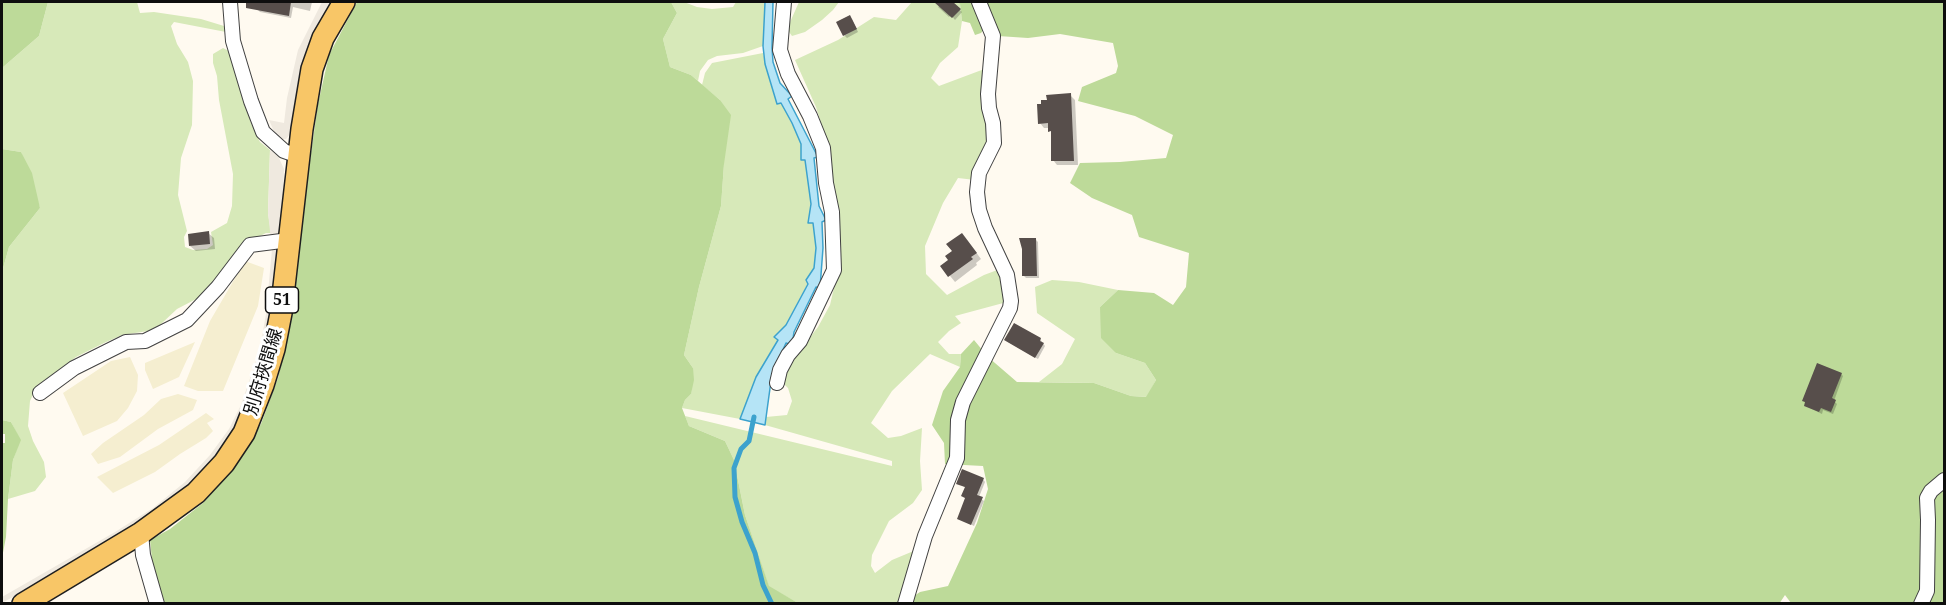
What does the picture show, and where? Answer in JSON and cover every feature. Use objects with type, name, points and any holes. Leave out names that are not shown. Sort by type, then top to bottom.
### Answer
[{"type":"main road","name":"別府挾間線","points":[[23,603],[141,533],[196,493],[224,463],[244,433],[274,350],[281,314],[298,156],[312,69],[323,38],[344,2]]},
{"type":"street","points":[[230,2],[233,41],[263,132],[284,151],[298,156]]},
{"type":"street","points":[[777,383],[780,370],[788,355],[800,341],[834,270],[832,212],[826,183],[823,148],[810,116],[788,74],[780,50],[784,2]]},
{"type":"street","points":[[905,603],[925,536],[957,458],[958,420],[963,402],[1010,308],[1011,301],[1007,275],[985,228],[977,192],[980,173],[994,143],[988,94],[993,36],[979,2]]},
{"type":"street","points":[[40,393],[74,368],[126,342],[145,341],[187,320],[218,287],[250,245],[289,240]]},
{"type":"street","points":[[1922,603],[1927,591],[1927,498],[1931,490],[1944,480]]},
{"type":"street","points":[[141,533],[143,555],[157,603]]},
{"type":"shaded area","points":[[322,2],[331,2],[306,53],[299,75],[290,134],[286,139],[280,139],[276,136],[269,120],[284,123],[298,50]]},
{"type":"shaded area","points":[[270,150],[278,156],[284,169],[283,202],[271,313],[265,348],[255,381],[234,432],[214,460],[189,487],[119,538],[2,603],[2,597],[153,508],[185,482],[210,455],[229,429],[241,405],[260,349],[266,314],[272,249],[268,213]]},
{"type":"shaded area","points":[[245,261],[264,268],[258,306],[223,391],[198,391],[184,386],[210,321]]},
{"type":"shaded area","points":[[195,342],[179,377],[153,389],[145,370],[145,363]]},
{"type":"shaded area","points":[[130,357],[138,375],[137,391],[128,408],[117,421],[83,436],[63,393],[111,361]]},
{"type":"shaded area","points":[[178,394],[197,400],[193,410],[158,429],[120,457],[98,464],[91,454],[103,443],[144,415],[161,399]]},
{"type":"shaded area","points":[[206,413],[214,419],[207,423],[213,431],[155,472],[113,493],[97,477],[159,445]]},
{"type":"green space","points":[[2,2],[48,2],[39,36],[2,68]]},
{"type":"green space","points":[[48,2],[137,2],[140,13],[154,12],[201,19],[224,26],[226,32],[174,22],[171,26],[177,44],[188,62],[193,81],[192,125],[181,158],[178,195],[187,231],[184,237],[185,247],[193,250],[207,249],[213,245],[211,232],[227,223],[232,206],[233,174],[213,63],[213,54],[223,48],[229,51],[251,123],[260,142],[270,150],[268,213],[271,233],[266,233],[248,242],[200,297],[177,309],[160,325],[148,331],[122,335],[104,343],[76,357],[37,386],[30,401],[28,426],[44,462],[46,477],[35,491],[8,499],[13,460],[20,440],[11,422],[2,420],[2,272],[9,247],[40,208],[21,152],[2,149],[2,68],[39,36]]},
{"type":"green space","points":[[357,2],[671,2],[677,13],[663,39],[670,67],[691,75],[720,100],[731,115],[721,206],[699,287],[684,355],[693,368],[694,380],[691,394],[685,400],[682,408],[689,426],[725,441],[734,460],[745,515],[769,586],[798,603],[165,603],[153,569],[150,540],[170,529],[203,503],[239,460],[261,424],[278,378],[291,322],[296,259],[318,104],[329,55]]},
{"type":"green space","points":[[671,2],[684,2],[712,9],[733,7],[736,2],[765,2],[763,46],[743,53],[717,56],[708,60],[700,71],[698,81],[691,75],[670,67],[663,39],[677,13]]},
{"type":"green space","points":[[799,2],[839,2],[822,20],[805,32],[792,36],[787,29]]},
{"type":"green space","points":[[912,2],[956,2],[960,4],[962,21],[958,47],[940,63],[931,78],[939,86],[987,68],[990,143],[975,180],[958,178],[943,203],[925,246],[926,274],[947,295],[1000,269],[1007,302],[955,316],[961,323],[938,342],[949,354],[961,354],[960,367],[930,354],[892,391],[871,423],[888,438],[922,428],[920,461],[922,490],[913,503],[889,521],[872,555],[871,566],[875,573],[892,560],[916,550],[900,603],[798,603],[769,587],[745,515],[734,460],[725,441],[689,426],[685,416],[892,466],[892,461],[765,425],[766,417],[787,415],[792,401],[788,388],[782,382],[787,367],[818,327],[830,305],[838,271],[837,210],[829,149],[816,107],[795,60],[838,40],[874,17],[896,20]]},
{"type":"green space","points":[[956,2],[975,2],[986,27],[981,33],[975,35],[970,23],[962,21],[960,4]]},
{"type":"green space","points":[[982,2],[1944,2],[1944,603],[1791,603],[1785,595],[1779,604],[902,604],[920,592],[948,586],[977,523],[988,489],[983,466],[945,464],[944,443],[932,425],[943,391],[960,367],[961,354],[974,340],[988,357],[1017,382],[1094,383],[1131,396],[1146,397],[1156,380],[1145,363],[1116,353],[1101,338],[1100,307],[1118,290],[1154,293],[1173,305],[1186,287],[1189,253],[1139,237],[1132,215],[1092,198],[1070,183],[1080,163],[1166,158],[1173,135],[1135,116],[1078,101],[1082,87],[1116,73],[1118,66],[1113,43],[1060,34],[1028,38],[998,36]]},
{"type":"green space","points":[[763,53],[777,104],[781,102],[801,144],[801,159],[805,160],[811,204],[808,223],[813,223],[816,248],[814,268],[806,280],[808,283],[786,325],[774,337],[778,339],[756,377],[740,419],[682,408],[685,400],[691,394],[693,368],[684,355],[699,287],[721,206],[724,164],[720,100],[702,85],[705,73],[712,63]]},
{"type":"green space","points":[[2,149],[21,152],[32,173],[40,208],[9,247],[2,272]]},
{"type":"green space","points":[[1052,280],[1079,282],[1118,290],[1100,307],[1116,353],[1145,363],[1156,380],[1147,397],[1131,396],[1094,383],[1039,382],[1062,364],[1075,339],[1037,313],[1035,287]]},
{"type":"green space","points":[[2,420],[11,422],[21,440],[13,460],[2,558],[2,443],[5,443],[5,434],[2,434]]},
{"type":"water","points":[[765,2],[773,2],[773,62],[780,83],[792,96],[788,99],[818,157],[814,158],[819,206],[826,220],[822,222],[820,288],[816,287],[794,332],[792,345],[786,343],[777,363],[771,381],[765,425],[740,419],[756,377],[778,340],[774,337],[786,325],[808,284],[806,280],[814,268],[816,248],[813,223],[808,223],[811,204],[805,160],[801,160],[801,144],[781,103],[777,104],[765,64],[763,46]]},
{"type":"building","points":[[246,2],[291,2],[289,16],[246,8]]},
{"type":"building","points":[[934,2],[953,2],[961,9],[952,18]]},
{"type":"building","points":[[850,15],[857,29],[843,36],[836,22]]},
{"type":"building","points":[[1071,93],[1074,161],[1051,161],[1051,131],[1048,132],[1048,123],[1038,124],[1037,104],[1041,104],[1041,100],[1047,100],[1046,95]]},
{"type":"building","points":[[209,231],[210,244],[189,246],[188,234]]},
{"type":"building","points":[[962,233],[977,253],[971,257],[973,259],[948,277],[940,266],[948,260],[945,256],[952,251],[946,244]]},
{"type":"building","points":[[1019,238],[1036,238],[1037,276],[1022,276],[1022,249]]},
{"type":"building","points":[[1014,323],[1041,338],[1040,341],[1044,343],[1035,358],[1004,340]]},
{"type":"building","points":[[1817,363],[1842,373],[1832,398],[1836,400],[1831,412],[1821,408],[1819,412],[1804,406],[1805,402],[1802,401]]},
{"type":"building","points":[[962,469],[984,478],[977,495],[983,497],[971,525],[957,519],[965,498],[961,496],[965,487],[956,484]]},
{"type":"waterway","points":[[754,417],[749,441],[741,449],[734,468],[735,497],[742,522],[755,553],[763,585],[772,604]]}]
